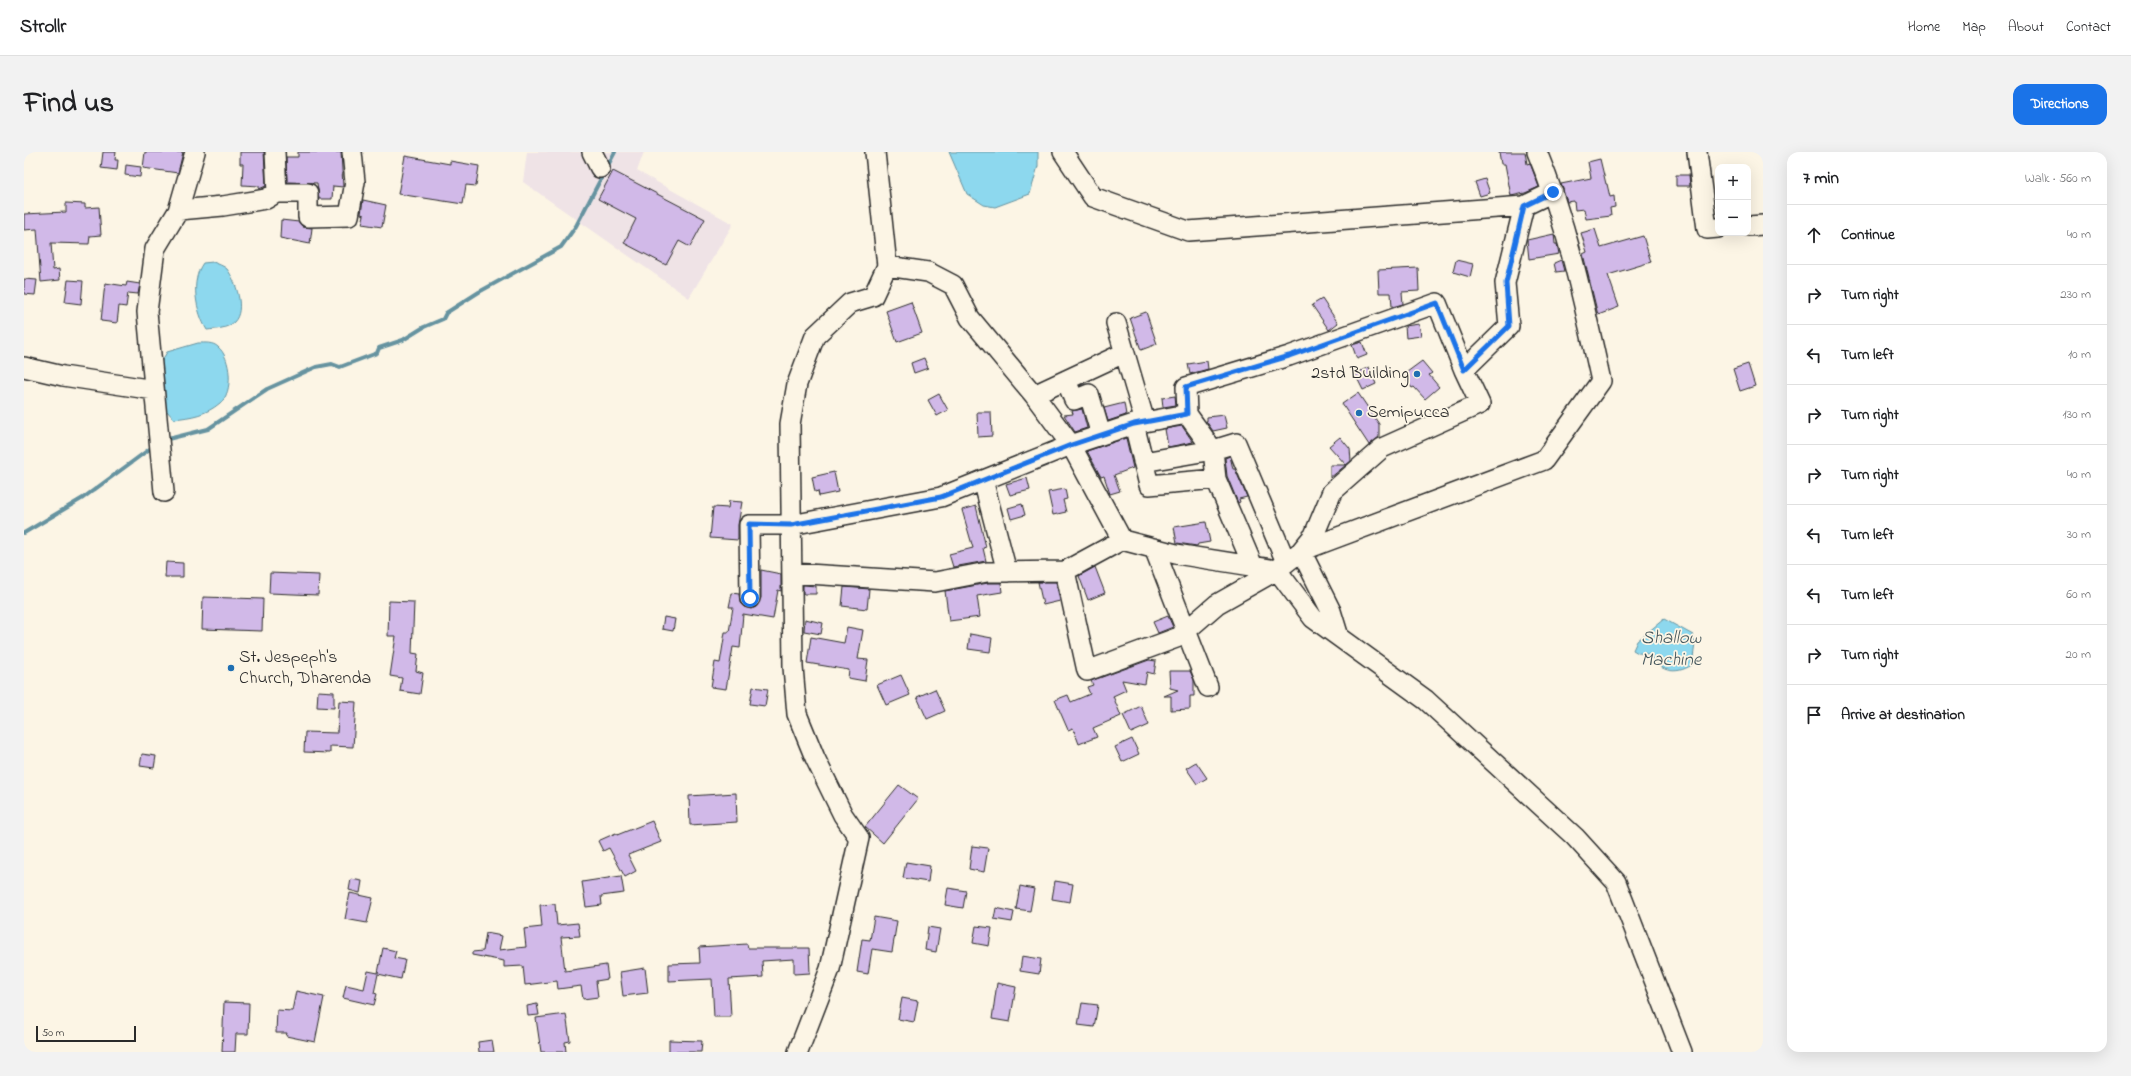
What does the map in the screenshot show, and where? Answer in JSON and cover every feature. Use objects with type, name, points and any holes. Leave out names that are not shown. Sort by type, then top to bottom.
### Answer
[{"type":"street","points":[[164,492],[147,312],[155,249],[179,210],[195,152]]},
{"type":"street","points":[[275,152],[277,193]]},
{"type":"street","points":[[179,210],[223,206],[266,199],[277,193],[308,192],[308,217],[349,216],[355,182],[352,152]]},
{"type":"street","points":[[798,1052],[830,969],[859,838],[843,815],[815,758],[797,714],[794,667],[790,424],[797,384],[815,336],[850,303],[873,296],[888,266],[875,152]]},
{"type":"street","points":[[1063,152],[1093,197],[1188,232],[1524,206],[1553,192]]},
{"type":"street","points":[[1065,572],[1087,671],[1122,656],[1179,637],[1217,604],[1288,561],[1544,460],[1601,381],[1572,253],[1553,192],[1537,152]]},
{"type":"street","points":[[1697,152],[1707,229],[1715,228]]},
{"type":"street","points":[[1464,370],[1509,326],[1506,283],[1524,206]]},
{"type":"street","points":[[1751,226],[1763,225]]},
{"type":"street","points":[[888,266],[928,272],[953,285],[970,318],[1034,394],[1071,445],[1122,540]]},
{"type":"street","points":[[792,573],[935,582],[987,572],[1065,572],[1122,540],[1176,554],[1253,566],[1288,561],[1314,535],[1332,492],[1382,448],[1480,404],[1464,370],[1437,303],[1289,356],[1186,387],[1187,414],[1213,450],[1216,478],[1253,566]]},
{"type":"street","points":[[1116,323],[1139,423],[1144,462],[1149,485],[1216,478]]},
{"type":"street","points":[[1034,394],[1124,353]]},
{"type":"street","points":[[24,367],[63,376],[154,390]]},
{"type":"street","points":[[1066,380],[1074,400],[1089,394],[1101,435]]},
{"type":"street","points":[[750,598],[749,524],[791,525],[941,497],[1071,445],[1139,423],[1187,414]]},
{"type":"street","points":[[1144,462],[1213,450],[1236,443],[1314,618],[1426,700],[1575,837],[1616,882],[1682,1052]]},
{"type":"street","points":[[983,480],[1007,572]]},
{"type":"street","points":[[1154,548],[1208,687]]},
{"type":"street","points":[[1288,561],[1331,611],[1339,636]]},
{"type":"shaded area","points":[[527,152],[644,152],[637,171],[733,224],[689,298],[523,182]]},
{"type":"water","points":[[949,152],[1038,152],[1038,166],[1030,194],[995,207],[984,205],[967,194]]},
{"type":"water","points":[[213,262],[226,268],[234,281],[238,296],[239,310],[238,317],[228,326],[207,330],[197,306],[196,287],[199,270],[203,263]]},
{"type":"water","points":[[198,343],[214,344],[222,352],[228,366],[229,384],[227,391],[220,403],[204,413],[174,419],[166,410],[160,364],[167,352]]},
{"type":"water","name":"Shallow Machine","points":[[1664,619],[1693,635],[1695,644],[1692,665],[1679,670],[1668,670],[1657,664],[1649,654],[1638,653],[1633,650],[1637,641]]},
{"type":"building","points":[[103,152],[116,152],[115,160],[118,160],[117,170],[101,168]]},
{"type":"building","points":[[145,152],[183,152],[178,173],[143,168]]},
{"type":"building","points":[[240,152],[264,152],[266,186],[259,189],[259,186],[242,185],[243,164],[240,164]]},
{"type":"building","points":[[298,152],[341,152],[343,187],[333,186],[332,199],[319,199],[317,183],[287,182],[286,157],[298,157]]},
{"type":"building","points":[[1499,152],[1525,152],[1527,164],[1530,163],[1539,187],[1525,193],[1511,196],[1505,164],[1501,164]]},
{"type":"building","points":[[405,156],[450,164],[450,161],[479,166],[476,186],[466,185],[463,204],[398,194]]},
{"type":"building","points":[[1600,159],[1610,197],[1614,196],[1615,207],[1610,208],[1611,216],[1586,219],[1584,209],[1575,210],[1574,201],[1567,202],[1561,184],[1591,178],[1588,162]]},
{"type":"building","points":[[126,165],[141,167],[140,177],[125,175]]},
{"type":"building","points":[[613,171],[705,219],[690,247],[679,241],[666,265],[624,243],[636,219],[598,199]]},
{"type":"building","points":[[1676,175],[1689,175],[1690,186],[1676,186]]},
{"type":"building","points":[[1485,179],[1490,193],[1480,196],[1475,182]]},
{"type":"building","points":[[363,200],[386,205],[382,227],[362,224],[364,215],[361,214]]},
{"type":"building","points":[[66,203],[85,204],[85,208],[99,207],[101,235],[90,236],[89,244],[51,243],[53,270],[59,269],[60,280],[41,282],[37,229],[24,230],[24,214],[66,212]]},
{"type":"building","points":[[281,220],[299,222],[303,227],[312,228],[310,244],[280,238]]},
{"type":"building","points":[[1595,229],[1601,248],[1643,236],[1651,262],[1608,275],[1619,307],[1598,315],[1583,254],[1587,252],[1581,233]]},
{"type":"building","points":[[1554,234],[1555,244],[1557,244],[1559,254],[1529,259],[1527,240]]},
{"type":"building","points":[[1456,260],[1473,264],[1470,277],[1453,272]]},
{"type":"building","points":[[1561,260],[1564,271],[1556,272],[1554,263]]},
{"type":"building","points":[[1418,268],[1419,291],[1402,292],[1403,304],[1392,307],[1391,293],[1379,293],[1378,270]]},
{"type":"building","points":[[24,279],[37,280],[35,295],[24,294]]},
{"type":"building","points":[[68,280],[83,281],[81,304],[65,302]]},
{"type":"building","points":[[127,282],[140,284],[138,294],[128,293],[126,307],[119,306],[117,323],[101,321],[105,283],[126,286]]},
{"type":"building","points":[[1322,299],[1338,323],[1329,330],[1312,305]]},
{"type":"building","points":[[911,302],[922,333],[897,342],[886,311]]},
{"type":"building","points":[[1146,312],[1157,344],[1141,350],[1130,318]]},
{"type":"building","points":[[1419,324],[1421,336],[1406,338],[1405,326]]},
{"type":"building","points":[[1362,342],[1367,355],[1357,359],[1352,345]]},
{"type":"building","points":[[924,358],[928,368],[914,373],[911,363]]},
{"type":"building","points":[[1207,361],[1208,369],[1190,374],[1188,364]]},
{"type":"building","points":[[1422,361],[1432,373],[1429,375],[1439,387],[1425,399],[1414,387],[1412,388],[1403,375]]},
{"type":"building","points":[[1748,364],[1755,386],[1740,391],[1733,369]]},
{"type":"building","points":[[1369,367],[1376,384],[1363,390],[1355,374]]},
{"type":"building","name":"Semipucca","points":[[1358,393],[1379,424],[1379,437],[1369,445],[1342,404]]},
{"type":"building","points":[[939,394],[948,410],[937,416],[928,400]]},
{"type":"building","points":[[1175,396],[1176,405],[1163,407],[1162,398]]},
{"type":"building","points":[[1124,403],[1126,415],[1108,421],[1104,408]]},
{"type":"building","points":[[1082,409],[1087,428],[1075,432],[1064,415],[1073,414],[1072,411]]},
{"type":"building","points":[[977,412],[991,412],[992,436],[978,437]]},
{"type":"building","points":[[1224,415],[1227,428],[1213,431],[1206,421],[1207,417]]},
{"type":"building","points":[[1182,426],[1193,442],[1168,447],[1165,429]]},
{"type":"building","points":[[1340,437],[1350,449],[1351,461],[1346,465],[1329,446]]},
{"type":"building","points":[[1126,438],[1133,468],[1114,475],[1120,491],[1110,494],[1104,476],[1101,477],[1087,451]]},
{"type":"building","points":[[1230,456],[1233,469],[1235,469],[1247,497],[1239,499],[1240,502],[1238,503],[1227,476],[1225,458]]},
{"type":"building","points":[[1330,465],[1346,465],[1330,478]]},
{"type":"building","points":[[834,472],[838,492],[819,496],[818,491],[815,492],[812,477]]},
{"type":"building","points":[[1027,478],[1030,490],[1010,495],[1006,484]]},
{"type":"building","points":[[1065,489],[1067,499],[1063,500],[1066,512],[1053,515],[1048,492]]},
{"type":"building","points":[[729,501],[742,502],[738,525],[738,540],[710,538],[713,507],[728,508]]},
{"type":"building","points":[[1022,504],[1025,515],[1011,519],[1008,508]]},
{"type":"building","points":[[976,506],[986,547],[983,548],[986,561],[953,567],[949,554],[973,548],[962,510]]},
{"type":"building","points":[[1206,522],[1210,542],[1198,544],[1197,546],[1177,543],[1174,527]]},
{"type":"building","points":[[166,562],[183,563],[183,577],[165,577]]},
{"type":"building","points":[[1095,567],[1105,593],[1088,600],[1079,576]]},
{"type":"building","points":[[761,570],[781,574],[781,591],[778,590],[773,619],[743,614],[740,648],[733,647],[726,689],[711,687],[715,662],[720,663],[725,632],[729,632],[733,607],[729,607],[732,593],[739,594],[740,603],[744,607],[751,609],[756,607],[761,598]]},
{"type":"building","points":[[270,573],[319,575],[318,595],[269,593]]},
{"type":"building","points":[[1038,582],[1056,582],[1060,601],[1043,605]]},
{"type":"building","points":[[988,583],[1001,583],[1002,592],[977,596],[980,617],[949,621],[945,591]]},
{"type":"building","points":[[803,585],[816,586],[816,594],[803,594]]},
{"type":"building","points":[[844,587],[869,589],[867,609],[842,606]]},
{"type":"building","points":[[203,597],[263,599],[262,631],[202,629]]},
{"type":"building","points":[[389,601],[414,602],[412,653],[418,654],[416,671],[423,673],[420,694],[400,691],[402,678],[390,676],[396,636],[388,636]]},
{"type":"building","points":[[1168,616],[1173,627],[1158,633],[1153,622]]},
{"type":"building","points":[[664,617],[675,619],[673,631],[662,629]]},
{"type":"building","points":[[805,619],[823,623],[821,634],[804,631]]},
{"type":"building","points":[[847,627],[863,630],[858,659],[868,660],[865,681],[848,678],[849,670],[807,663],[811,637],[844,643]]},
{"type":"building","points":[[970,634],[992,638],[990,652],[968,649]]},
{"type":"building","points":[[1149,660],[1156,661],[1154,674],[1147,672],[1145,684],[1122,680],[1126,690],[1113,696],[1121,716],[1093,728],[1097,737],[1079,744],[1073,728],[1068,730],[1055,700],[1068,695],[1071,702],[1090,694],[1087,687],[1093,685],[1091,681]]},
{"type":"building","points":[[1169,671],[1190,671],[1194,680],[1194,696],[1190,696],[1190,709],[1171,710],[1171,696],[1164,696],[1178,690],[1170,688]]},
{"type":"building","points":[[901,675],[910,695],[886,705],[877,685]]},
{"type":"building","points":[[753,687],[768,689],[765,706],[750,704]]},
{"type":"building","points":[[935,689],[945,711],[927,719],[917,697]]},
{"type":"building","points":[[318,691],[334,692],[334,708],[317,707]]},
{"type":"building","points":[[339,701],[356,702],[353,747],[330,746],[330,753],[304,752],[305,732],[337,733]]},
{"type":"building","points":[[1141,706],[1149,725],[1131,733],[1123,715]]},
{"type":"building","points":[[1132,739],[1139,754],[1122,762],[1115,747]]},
{"type":"building","points":[[142,754],[156,756],[154,768],[140,766]]},
{"type":"building","points":[[1196,762],[1207,778],[1197,784],[1186,768]]},
{"type":"building","points":[[899,785],[918,799],[883,843],[865,827]]},
{"type":"building","points":[[736,793],[737,822],[690,825],[689,796]]},
{"type":"building","points":[[652,821],[661,842],[628,855],[636,871],[625,877],[609,848],[603,851],[598,841],[616,833],[617,835]]},
{"type":"building","points":[[972,846],[988,848],[984,872],[969,869]]},
{"type":"building","points":[[906,862],[930,866],[928,882],[903,878]]},
{"type":"building","points":[[621,876],[624,893],[601,896],[602,905],[586,907],[582,882]]},
{"type":"building","points":[[351,879],[362,881],[360,893],[349,890]]},
{"type":"building","points":[[1055,881],[1073,884],[1070,902],[1052,899]]},
{"type":"building","points":[[1020,886],[1034,889],[1030,911],[1016,909]]},
{"type":"building","points":[[948,888],[966,891],[963,908],[945,905]]},
{"type":"building","points":[[350,893],[373,898],[367,923],[345,919]]},
{"type":"building","points":[[555,904],[557,925],[578,923],[580,936],[561,937],[565,971],[606,965],[608,979],[596,981],[598,997],[583,999],[581,986],[558,989],[557,981],[525,985],[523,966],[504,967],[504,961],[472,955],[472,952],[483,951],[486,933],[502,936],[499,950],[526,947],[524,929],[542,927],[540,905]]},
{"type":"building","points":[[996,908],[1014,912],[1012,922],[994,919]]},
{"type":"building","points":[[874,917],[897,921],[892,952],[872,949],[868,974],[857,972],[862,939],[870,940]]},
{"type":"building","points":[[976,926],[992,928],[989,946],[973,943]]},
{"type":"building","points":[[928,927],[940,929],[936,952],[925,950]]},
{"type":"building","points":[[747,944],[748,948],[809,948],[810,973],[794,974],[794,959],[762,961],[763,977],[729,979],[731,1017],[714,1017],[712,979],[669,981],[669,964],[700,963],[699,947]]},
{"type":"building","points":[[383,948],[396,951],[394,958],[405,960],[401,979],[378,974],[374,993],[377,994],[374,1005],[343,998],[346,985],[364,989],[368,971],[378,973]]},
{"type":"building","points":[[1022,956],[1041,959],[1039,974],[1020,971]]},
{"type":"building","points":[[645,968],[648,993],[623,996],[620,972]]},
{"type":"building","points":[[997,983],[1016,987],[1010,1022],[992,1019]]},
{"type":"building","points":[[296,991],[324,997],[315,1042],[286,1036],[287,1033],[276,1033],[277,1010],[292,1011]]},
{"type":"building","points":[[902,998],[918,1001],[914,1022],[898,1019]]},
{"type":"building","points":[[224,1002],[249,1003],[248,1034],[236,1034],[235,1052],[222,1052]]},
{"type":"building","points":[[1082,1003],[1098,1005],[1094,1027],[1078,1025]]},
{"type":"building","points":[[537,1004],[539,1015],[528,1016],[527,1006]]},
{"type":"building","points":[[566,1014],[570,1041],[565,1042],[566,1052],[541,1052],[536,1018]]},
{"type":"building","points":[[492,1040],[494,1052],[479,1052],[478,1042]]},
{"type":"building","points":[[669,1040],[702,1041],[701,1052],[669,1052]]},
{"type":"waterway","points":[[164,440],[208,429],[267,389],[316,367],[332,364],[340,367],[377,353],[379,348],[403,340],[424,327],[443,319],[446,313],[479,292],[561,247],[576,226],[615,152]]},
{"type":"waterway","points":[[24,533],[83,498],[155,445]]},
{"type":"place","name":"2std Building","points":[[1417,374]]},
{"type":"place","name":"Semipucca","points":[[1359,413]]},
{"type":"place","name":"St. Jespeph's Church, Dharenda","points":[[231,668]]},
{"type":"route","points":[[750,598],[749,524],[791,525],[941,497],[1071,445],[1134,424],[1187,414],[1186,387],[1289,356],[1437,303],[1464,370],[1509,326],[1506,283],[1524,206],[1553,192]]}]
